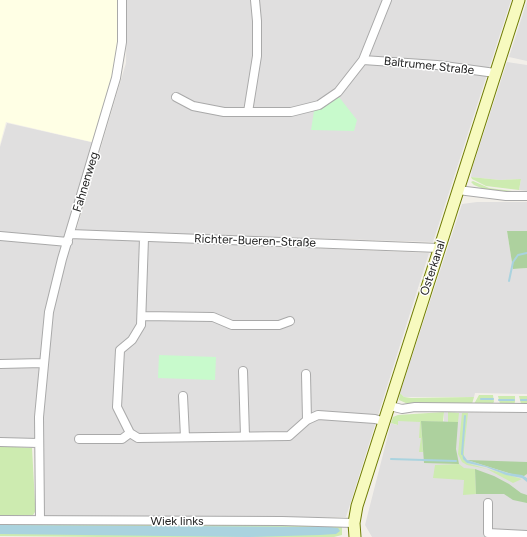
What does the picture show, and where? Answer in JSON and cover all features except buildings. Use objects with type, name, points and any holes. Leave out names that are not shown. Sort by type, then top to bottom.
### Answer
[{"type":"main road","name":"Osterkanal","points":[[355,537],[354,523],[358,506],[519,0]]},
{"type":"street","name":"Fahnenweg","points":[[40,520],[38,443],[43,363],[49,312],[116,78],[122,42],[122,0]]},
{"type":"street","points":[[248,112],[257,56],[258,21],[254,0]]},
{"type":"street","name":"Baltrumer Straße","points":[[176,97],[193,106],[224,112],[291,112],[319,105],[338,92],[363,60],[387,0]]},
{"type":"street","name":"Baltrumer Straße","points":[[363,60],[437,65],[495,73]]},
{"type":"street","points":[[458,190],[506,196],[527,196]]},
{"type":"street","name":"Richter-Bueren-Straße","points":[[0,236],[144,238],[439,248]]},
{"type":"street","points":[[144,238],[142,316],[138,332],[120,350],[117,407],[130,434],[138,438],[289,436],[307,420],[318,415],[375,418],[385,422]]},
{"type":"street","points":[[142,316],[213,317],[232,325],[279,325],[290,321]]},
{"type":"street","points":[[0,364],[43,363]]},
{"type":"street","points":[[243,371],[245,436]]},
{"type":"street","points":[[306,374],[307,420]]},
{"type":"street","points":[[184,396],[184,437]]},
{"type":"street","points":[[390,406],[402,409],[416,407],[527,408]]},
{"type":"street","points":[[79,439],[122,439],[130,434]]},
{"type":"street","points":[[0,442],[38,443]]},
{"type":"street","points":[[488,503],[488,533],[508,536],[527,535]]},
{"type":"street","name":"Wiek links","points":[[0,520],[282,521],[354,523]]},
{"type":"shaded area","points":[[0,0],[118,0],[118,41],[112,77],[92,142],[6,122],[0,144]]},
{"type":"shaded area","points":[[127,0],[511,0],[433,242],[76,231],[126,63]]},
{"type":"shaded area","points":[[527,1],[527,61],[509,57]]},
{"type":"shaded area","points":[[507,62],[527,65],[527,191],[519,190],[521,179],[500,180],[471,177],[472,169]]},
{"type":"shaded area","points":[[7,123],[95,143],[60,258],[36,440],[0,439],[0,147]]},
{"type":"shaded area","points":[[477,202],[527,202],[527,231],[507,231],[513,269],[527,268],[527,394],[475,393],[474,397],[404,397],[400,393],[462,204]]},
{"type":"shaded area","points":[[73,238],[429,253],[346,517],[44,518],[41,440],[52,312],[65,260]]},
{"type":"shaded area","points":[[444,412],[527,413],[527,533],[490,537],[372,537],[365,525],[391,423],[397,425],[398,421],[444,421]]},
{"type":"green space","points":[[339,97],[357,120],[354,131],[311,130],[314,111]]},
{"type":"green space","points":[[471,177],[500,180],[521,179],[519,190],[486,186],[472,179]]},
{"type":"green space","points":[[473,181],[489,188],[520,192],[520,194],[486,190],[474,185],[471,182]]},
{"type":"green space","points":[[507,231],[527,231],[527,268],[513,269]]},
{"type":"green space","points":[[159,355],[216,357],[215,380],[158,378]]},
{"type":"green space","points":[[400,393],[404,397],[411,398],[474,397],[472,404],[408,404],[399,400]]},
{"type":"green space","points":[[479,395],[493,395],[494,402],[492,404],[474,404]]},
{"type":"green space","points":[[498,396],[515,396],[515,402],[514,404],[500,404]]},
{"type":"green space","points":[[519,396],[527,396],[527,404],[521,404]]},
{"type":"green space","points":[[444,412],[443,422],[421,421],[423,452],[419,452],[421,438],[419,438],[420,422],[398,421],[398,425],[391,423],[393,417],[398,415]]},
{"type":"green space","points":[[448,412],[459,413],[458,422],[448,422]]},
{"type":"green space","points":[[462,413],[468,413],[464,449],[464,457],[467,463],[522,479],[513,483],[487,469],[467,465],[462,462],[458,454]]},
{"type":"green space","points":[[421,421],[458,422],[456,449],[459,464],[424,463]]},
{"type":"green space","points":[[0,446],[32,448],[35,503],[35,512],[33,515],[0,515]]},
{"type":"green space","points":[[467,460],[527,462],[527,474],[524,476],[515,475]]},
{"type":"green space","points":[[459,464],[464,468],[475,469],[476,494],[463,495],[464,480],[433,478],[435,465]]},
{"type":"green space","points":[[475,469],[494,476],[509,484],[521,493],[527,495],[527,503],[513,500],[504,494],[476,494]]},
{"type":"green space","points":[[0,522],[342,523],[342,535],[334,537],[0,536]]},
{"type":"water","points":[[462,453],[467,460],[508,473],[522,475],[527,478],[527,482],[522,478],[506,475],[486,467],[467,463],[463,459]]},
{"type":"water","points":[[0,525],[330,527],[338,528],[340,531],[336,534],[249,537],[0,534]]},
{"type":"waterway","points":[[509,281],[513,262],[518,255],[527,253]]},
{"type":"waterway","points":[[481,399],[493,399]]},
{"type":"waterway","points":[[499,400],[514,400]]},
{"type":"waterway","points":[[521,400],[527,400]]},
{"type":"waterway","points":[[462,454],[465,416]]},
{"type":"waterway","points":[[391,459],[456,461]]}]
